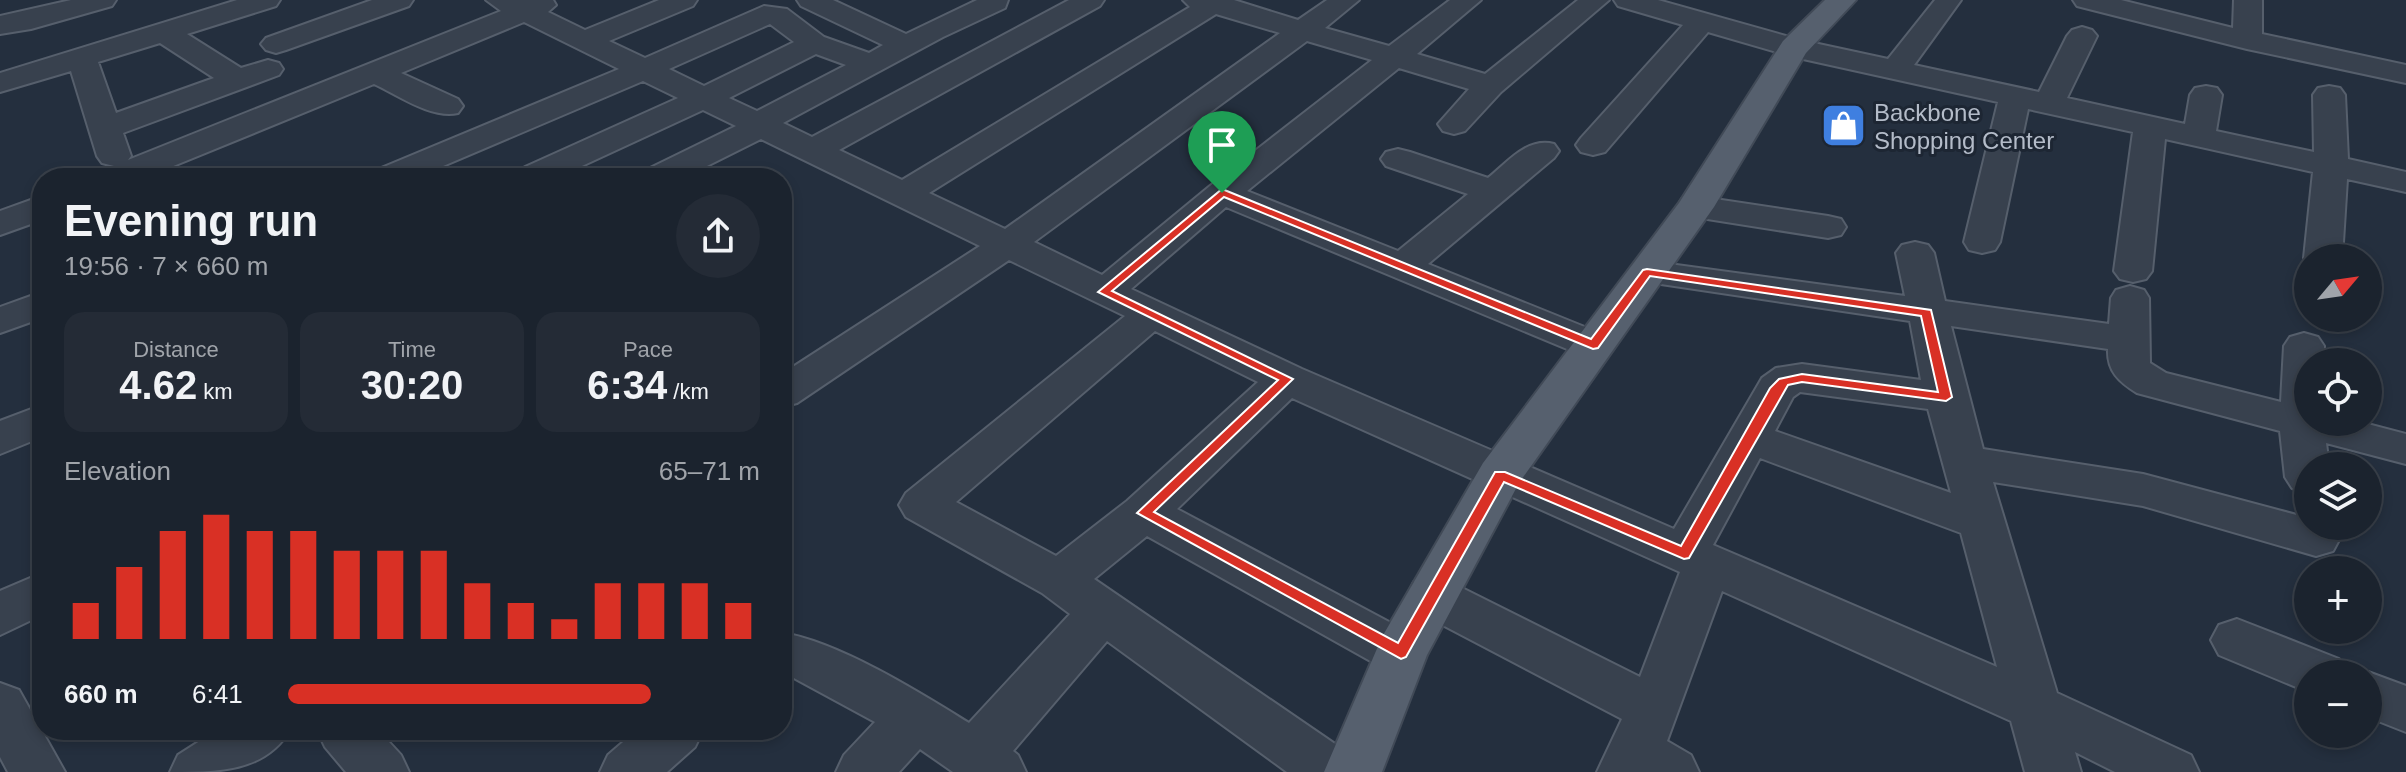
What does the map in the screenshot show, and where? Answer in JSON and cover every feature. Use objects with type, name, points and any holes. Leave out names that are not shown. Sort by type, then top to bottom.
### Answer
[{"type":"main road","points":[[1353,772],[1401,653],[1500,475],[1695,207],[1794,48],[1841,0]]},
{"type":"street","points":[[0,25],[35,19],[102,0]]},
{"type":"street","points":[[0,83],[166,13],[266,0]]},
{"type":"street","points":[[105,128],[238,80],[272,56],[399,0]]},
{"type":"street","points":[[586,40],[683,0]]},
{"type":"street","points":[[811,0],[906,45]]},
{"type":"street","points":[[812,151],[1090,0]]},
{"type":"street","points":[[792,386],[1005,246],[1345,0]]},
{"type":"street","points":[[1104,292],[1222,193],[1467,0]]},
{"type":"street","points":[[1454,124],[1490,85],[1595,0]]},
{"type":"street","points":[[1628,0],[1794,48],[2406,182]]},
{"type":"street","points":[[1593,145],[1705,23],[1732,0]]},
{"type":"street","points":[[2247,40],[2248,0]]},
{"type":"street","points":[[675,168],[906,45],[958,7],[995,2]]},
{"type":"street","points":[[901,195],[1210,2],[1490,85]]},
{"type":"street","points":[[1895,70],[1948,2]]},
{"type":"street","points":[[2103,2],[2247,40],[2406,74]]},
{"type":"street","points":[[140,168],[376,73],[527,4],[586,40],[1005,246],[1287,379],[2034,707],[2171,772]]},
{"type":"street","points":[[958,7],[1023,36]]},
{"type":"street","points":[[166,13],[238,80]]},
{"type":"street","points":[[410,168],[771,14],[777,15],[814,43],[871,64]]},
{"type":"street","points":[[35,19],[76,51],[105,128],[116,168]]},
{"type":"street","points":[[2049,104],[2082,36]]},
{"type":"street","points":[[550,168],[704,98],[814,43]]},
{"type":"street","points":[[376,73],[447,106]]},
{"type":"street","points":[[2199,137],[2206,95]]},
{"type":"street","points":[[2324,244],[2331,166],[2329,95]]},
{"type":"street","points":[[1982,242],[2015,97]]},
{"type":"street","points":[[2150,126],[2132,284],[2128,363],[2135,373],[2152,383],[2294,421]]},
{"type":"street","points":[[1404,265],[1542,151]]},
{"type":"street","points":[[1398,159],[1492,191]]},
{"type":"street","points":[[1222,193],[1593,345]]},
{"type":"street","points":[[1695,207],[1828,227]]},
{"type":"street","points":[[0,224],[32,211]]},
{"type":"street","points":[[1915,253],[1926,313],[1963,462],[2053,772]]},
{"type":"street","points":[[1647,272],[2128,339]]},
{"type":"street","points":[[0,321],[32,308]]},
{"type":"street","points":[[1152,314],[922,505],[1059,580],[1331,772]]},
{"type":"street","points":[[1432,596],[1646,751],[1696,559],[1749,438],[1777,388],[1791,378],[1946,397]]},
{"type":"street","points":[[1059,580],[1144,513],[1287,379]]},
{"type":"street","points":[[0,439],[32,425]]},
{"type":"street","points":[[2354,436],[2406,449]]},
{"type":"street","points":[[1749,438],[1980,522]]},
{"type":"street","points":[[1963,462],[2143,490],[2317,545]]},
{"type":"street","points":[[1144,513],[1401,653]]},
{"type":"street","points":[[0,615],[32,597]]},
{"type":"street","points":[[792,656],[802,657],[915,717],[986,764],[1102,612]]},
{"type":"street","points":[[2237,640],[2294,663]]},
{"type":"street","points":[[2382,700],[2406,709]]},
{"type":"street","points":[[864,772],[915,717]]},
{"type":"street","points":[[198,772],[248,740]]},
{"type":"street","points":[[353,740],[381,772]]},
{"type":"street","points":[[628,772],[665,740]]},
{"type":"place","name":"Backbone Shopping Center","points":[[1843,126]]},
{"type":"route","points":[[1222,193],[1593,345],[1647,272],[1926,313],[1946,397],[1802,378],[1784,382],[1777,388],[1684,554],[1500,475],[1401,653],[1144,513],[1287,379],[1104,292],[1222,193]]}]
